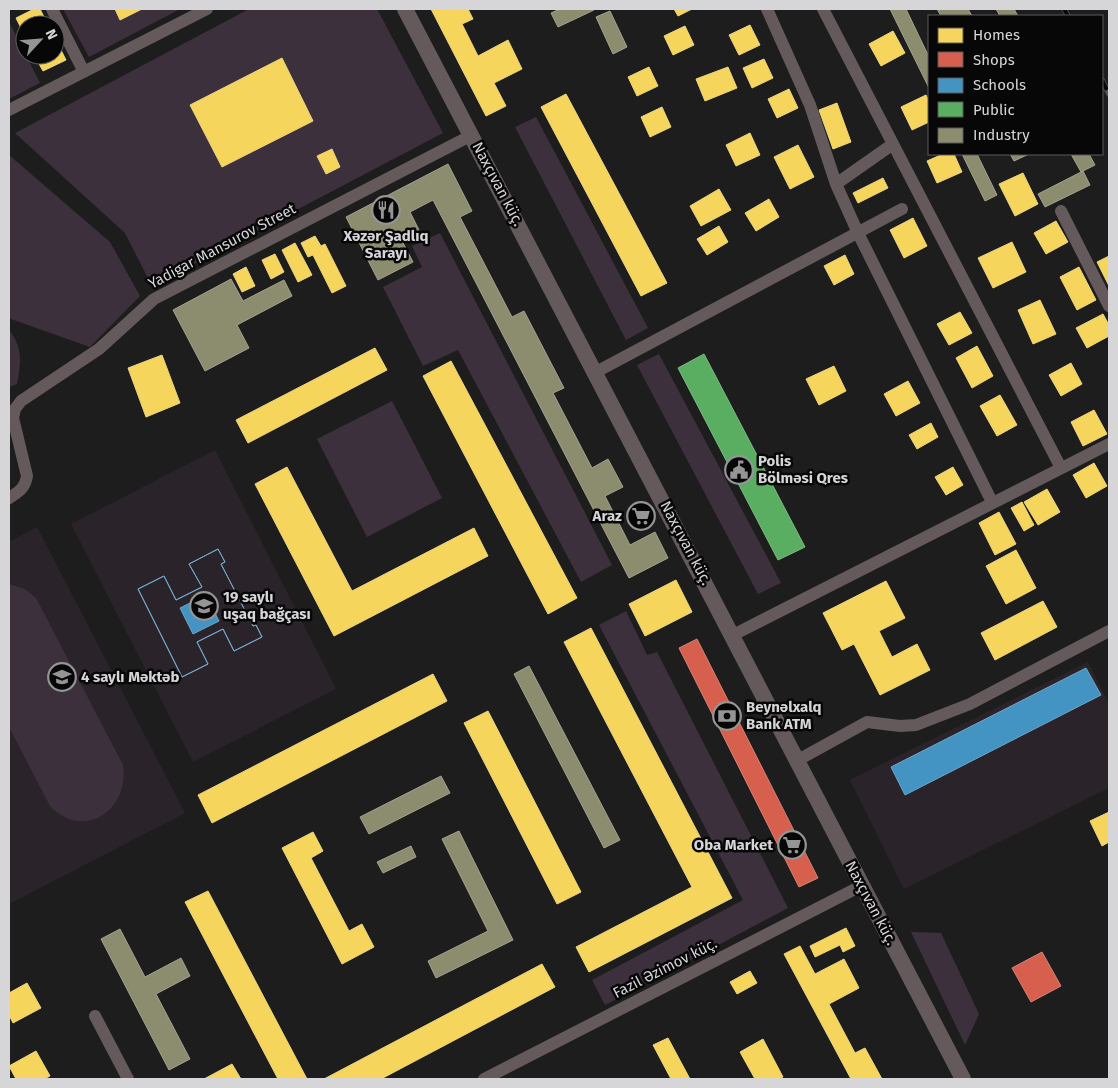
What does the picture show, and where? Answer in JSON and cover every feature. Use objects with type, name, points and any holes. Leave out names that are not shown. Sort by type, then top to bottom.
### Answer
[{"type":"street","points":[[52,9],[84,72]]},
{"type":"street","points":[[9,110],[207,9]]},
{"type":"street","name":"Naxçıvan küç.","points":[[406,9],[734,635],[963,1079]]},
{"type":"street","points":[[768,9],[810,105],[836,184],[992,502]]},
{"type":"street","points":[[823,9],[1061,468]]},
{"type":"street","name":"Yadigar Mansurov Street","points":[[9,498],[19,492],[25,485],[26,476],[13,418],[15,408],[21,401],[99,349],[154,299],[472,135]]},
{"type":"street","points":[[836,184],[893,144]]},
{"type":"street","points":[[596,372],[902,209]]},
{"type":"street","points":[[1062,211],[1109,306]]},
{"type":"street","points":[[734,635],[1109,444]]},
{"type":"street","points":[[798,760],[866,722],[900,726],[916,725],[970,704],[1109,631]]},
{"type":"street","name":"Fazil Əzimov küç.","points":[[484,1079],[862,886]]},
{"type":"street","points":[[95,1016],[128,1079]]},
{"type":"shaded area","points":[[63,9],[180,9],[89,57]]},
{"type":"shaded area","points":[[249,9],[377,9],[443,133],[152,286],[125,233],[15,133]]},
{"type":"shaded area","points":[[9,22],[15,34],[15,65],[31,65],[40,83],[9,99]]},
{"type":"shaded area","points":[[536,117],[648,328],[626,340],[515,127]]},
{"type":"shaded area","points":[[9,155],[110,242],[140,296],[90,347],[11,319],[9,316]]},
{"type":"shaded area","points":[[440,233],[612,565],[581,582],[458,350],[423,366],[383,287],[422,267],[412,246]]},
{"type":"shaded area","points":[[9,330],[17,343],[20,362],[17,384],[9,387]]},
{"type":"shaded area","points":[[659,354],[781,583],[758,594],[637,365]]},
{"type":"shaded area","points":[[392,401],[442,498],[367,537],[317,439]]},
{"type":"shaded area","name":"19 saylı uşaq bağçası","points":[[215,450],[336,689],[193,762],[71,524]]},
{"type":"shaded area","name":"4 saylı Məktəb","points":[[37,527],[185,813],[9,904],[9,542]]},
{"type":"shaded area","points":[[9,584],[25,589],[36,598],[123,765],[123,781],[119,796],[112,807],[102,816],[89,821],[76,821],[63,816],[50,806],[9,727]]},
{"type":"shaded area","points":[[626,611],[647,655],[657,652],[788,908],[605,1005],[592,980],[743,900],[599,625]]},
{"type":"shaded area","points":[[1088,662],[1109,704],[1109,788],[904,889],[850,780]]},
{"type":"shaded area","points":[[911,932],[941,933],[979,1014],[965,1045]]},
{"type":"building: Homes","points":[[34,9],[40,9],[43,15],[22,15]]},
{"type":"building: Homes","points":[[115,9],[142,9],[120,20]]},
{"type":"building: Homes","points":[[431,9],[468,9],[473,19],[462,24],[478,56],[508,40],[522,69],[494,83],[506,106],[486,116]]},
{"type":"building: Homes","points":[[674,9],[692,9],[678,16]]},
{"type":"building: Homes","points":[[750,25],[760,45],[739,55],[729,35]]},
{"type":"building: Homes","points":[[685,26],[694,45],[673,55],[664,36]]},
{"type":"building: Homes","points":[[893,31],[905,53],[881,66],[869,44]]},
{"type":"building: Homes","points":[[282,58],[313,121],[222,167],[190,105]]},
{"type":"building: Homes","points":[[764,59],[773,78],[752,88],[743,68]]},
{"type":"building: Homes","points":[[40,65],[56,65],[43,71]]},
{"type":"building: Homes","points":[[649,67],[658,86],[637,96],[628,77]]},
{"type":"building: Homes","points":[[728,67],[737,88],[705,101],[696,79]]},
{"type":"building: Homes","points":[[789,89],[798,108],[777,118],[768,99]]},
{"type":"building: Homes","points":[[566,94],[667,283],[641,296],[541,107]]},
{"type":"building: Homes","points":[[926,95],[928,99],[928,122],[912,130],[901,107]]},
{"type":"building: Homes","points":[[837,103],[851,142],[833,149],[819,110]]},
{"type":"building: Homes","points":[[662,107],[671,127],[650,137],[641,117]]},
{"type":"building: Homes","points":[[750,133],[760,155],[736,166],[726,145]]},
{"type":"building: Homes","points":[[798,145],[814,177],[790,189],[774,157]]},
{"type":"building: Homes","points":[[332,149],[340,167],[326,174],[317,156]]},
{"type":"building: Homes","points":[[941,155],[954,155],[962,172],[937,183],[927,161]]},
{"type":"building: Homes","points":[[1023,173],[1038,204],[1015,216],[999,184]]},
{"type":"building: Homes","points":[[883,178],[888,188],[858,203],[853,193]]},
{"type":"building: Homes","points":[[719,189],[731,210],[701,226],[690,206]]},
{"type":"building: Homes","points":[[769,199],[779,217],[756,231],[745,213]]},
{"type":"building: Homes","points":[[913,218],[927,246],[904,258],[890,230]]},
{"type":"building: Homes","points":[[1056,221],[1068,242],[1046,254],[1034,233]]},
{"type":"building: Homes","points":[[719,226],[728,242],[707,255],[697,239]]},
{"type":"building: Homes","points":[[315,236],[321,246],[325,244],[346,286],[332,293],[313,255],[308,257],[301,243]]},
{"type":"building: Homes","points":[[1012,242],[1026,272],[993,288],[978,258]]},
{"type":"building: Homes","points":[[295,243],[312,275],[298,282],[282,250]]},
{"type":"building: Homes","points":[[275,254],[284,272],[271,279],[262,260]]},
{"type":"building: Homes","points":[[845,255],[854,274],[834,285],[824,266]]},
{"type":"building: Homes","points":[[1109,256],[1109,286],[1097,262]]},
{"type":"building: Homes","points":[[246,267],[255,286],[242,292],[233,274]]},
{"type":"building: Homes","points":[[1079,267],[1096,300],[1077,310],[1060,277]]},
{"type":"building: Homes","points":[[1040,300],[1056,334],[1033,344],[1018,310]]},
{"type":"building: Homes","points":[[960,312],[972,333],[949,345],[937,324]]},
{"type":"building: Homes","points":[[1103,314],[1109,325],[1109,336],[1087,348],[1076,328]]},
{"type":"building: Homes","points":[[977,346],[993,376],[972,388],[956,358]]},
{"type":"building: Homes","points":[[375,348],[387,370],[248,443],[236,420]]},
{"type":"building: Homes","points":[[162,355],[180,403],[146,417],[128,368]]},
{"type":"building: Homes","points":[[451,361],[577,598],[548,614],[423,376]]},
{"type":"building: Homes","points":[[1071,363],[1082,384],[1061,396],[1049,375]]},
{"type":"building: Homes","points":[[834,366],[846,391],[819,405],[806,379]]},
{"type":"building: Homes","points":[[908,381],[920,403],[896,416],[884,394]]},
{"type":"building: Homes","points":[[1000,395],[1017,425],[997,436],[980,406]]},
{"type":"building: Homes","points":[[1094,410],[1107,434],[1083,446],[1071,422]]},
{"type":"building: Homes","points":[[931,423],[938,437],[917,449],[909,435]]},
{"type":"building: Homes","points":[[1094,463],[1107,486],[1086,498],[1073,475]]},
{"type":"building: Homes","points":[[287,467],[352,591],[474,528],[488,556],[334,636],[255,484]]},
{"type":"building: Homes","points":[[953,467],[963,485],[946,495],[935,477]]},
{"type":"building: Homes","points":[[1047,489],[1060,512],[1038,525],[1024,502]]},
{"type":"building: Homes","points":[[1022,502],[1034,525],[1024,531],[1011,508]]},
{"type":"building: Homes","points":[[999,512],[1016,544],[995,555],[979,523]]},
{"type":"building: Homes","points":[[1016,550],[1036,588],[1006,604],[986,566]]},
{"type":"building: Homes","points":[[676,580],[692,612],[645,636],[629,604]]},
{"type":"building: Homes","points":[[886,581],[905,618],[879,631],[892,657],[917,644],[930,670],[880,695],[854,644],[842,650],[823,613]]},
{"type":"building: Homes","points":[[1043,601],[1057,627],[995,660],[981,633]]},
{"type":"building: Homes","points":[[591,628],[732,898],[589,972],[576,947],[692,887],[564,642]]},
{"type":"building: Homes","points":[[433,674],[447,701],[212,823],[198,795]]},
{"type":"building: Homes","points":[[488,711],[581,892],[557,904],[464,723]]},
{"type":"building: Homes","points":[[1109,812],[1109,842],[1102,846],[1090,821]]},
{"type":"building: Homes","points":[[313,832],[323,851],[311,858],[349,931],[362,924],[374,947],[342,964],[282,848]]},
{"type":"building: Homes","points":[[208,891],[307,1079],[278,1079],[185,902]]},
{"type":"building: Homes","points":[[846,928],[855,946],[843,952],[840,945],[815,957],[810,946]]},
{"type":"building: Homes","points":[[800,946],[815,974],[844,959],[859,988],[829,1004],[855,1053],[865,1048],[882,1079],[851,1079],[784,954]]},
{"type":"building: Homes","points":[[542,964],[555,987],[381,1079],[324,1079]]},
{"type":"building: Homes","points":[[750,971],[757,983],[737,994],[730,982]]},
{"type":"building: Homes","points":[[27,983],[41,1008],[13,1023],[9,1015],[9,993]]},
{"type":"building: Homes","points":[[668,1038],[690,1079],[671,1079],[653,1045]]},
{"type":"building: Homes","points":[[763,1039],[783,1077],[779,1079],[755,1079],[740,1052]]},
{"type":"building: Homes","points":[[36,1051],[50,1076],[44,1079],[16,1079],[9,1066]]},
{"type":"building: Homes","points":[[232,1064],[241,1079],[204,1079]]},
{"type":"building: Shops","points":[[697,639],[818,878],[799,887],[679,648]]},
{"type":"building: Shops","points":[[1042,952],[1061,986],[1031,1002],[1012,968]]},
{"type":"building: Schools","points":[[218,549],[225,562],[221,564],[253,626],[256,625],[262,637],[234,651],[223,629],[197,642],[208,664],[182,677],[138,589],[164,576],[176,600],[202,587],[189,564]],"holes":[[[206,595],[219,621],[193,634],[180,608]]]},
{"type":"building: Schools","points":[[218,549],[225,562],[221,564],[253,626],[256,625],[262,637],[234,651],[223,629],[197,642],[208,664],[182,677],[138,589],[164,576],[176,600],[202,587],[189,564]]},
{"type":"building: Schools","points":[[1086,668],[1101,695],[905,795],[891,767]]},
{"type":"building: Public","points":[[704,354],[805,547],[778,560],[678,368]]},
{"type":"building: Industry","points":[[560,9],[594,10],[558,27],[551,13]]},
{"type":"building: Industry","points":[[890,9],[906,9],[928,55],[928,86]]},
{"type":"building: Industry","points":[[937,9],[968,9],[971,15],[940,15]]},
{"type":"building: Industry","points":[[996,9],[1014,9],[1017,15],[999,15]]},
{"type":"building: Industry","points":[[610,11],[627,47],[613,54],[596,17]]},
{"type":"building: Industry","points":[[962,155],[977,155],[997,195],[985,201]]},
{"type":"building: Industry","points":[[1011,155],[1027,155],[1014,161]]},
{"type":"building: Industry","points":[[1072,155],[1090,155],[1095,165],[1081,172]]},
{"type":"building: Industry","points":[[448,164],[472,211],[460,217],[512,317],[524,311],[564,388],[553,393],[592,468],[608,459],[623,487],[605,496],[630,545],[655,532],[668,558],[629,578],[433,200],[410,212],[419,230],[401,239],[413,262],[378,280],[346,217]]},
{"type":"building: Industry","points":[[1083,171],[1090,185],[1045,207],[1038,194]]},
{"type":"building: Industry","points":[[231,279],[243,301],[284,280],[292,296],[237,325],[249,348],[205,371],[173,310]]},
{"type":"building: Industry","points":[[529,666],[620,840],[604,848],[514,674]]},
{"type":"building: Industry","points":[[441,776],[450,793],[369,834],[360,817]]},
{"type":"building: Industry","points":[[459,831],[513,940],[436,978],[428,961],[488,931],[442,839]]},
{"type":"building: Industry","points":[[411,846],[416,857],[383,873],[377,862]]},
{"type":"building: Industry","points":[[120,929],[145,977],[181,958],[190,976],[156,994],[190,1059],[169,1070],[101,939]]},
{"type":"railway","points":[[1064,9],[1067,15]]},
{"type":"railway","points":[[1103,82],[1109,94]]},
{"type":"place","name":"Xəzər Şadlıq Sarayı","points":[[386,210]]},
{"type":"place","name":"Polis Bölməsi Qres","points":[[739,470]]},
{"type":"place","name":"Araz","points":[[641,516]]},
{"type":"place","name":"19 saylı uşaq bağçası","points":[[204,606]]},
{"type":"place","name":"4 saylı Məktəb","points":[[62,677]]},
{"type":"place","name":"Beynəlxalq Bank ATM","points":[[727,716]]},
{"type":"place","name":"Oba Market","points":[[792,845]]}]
